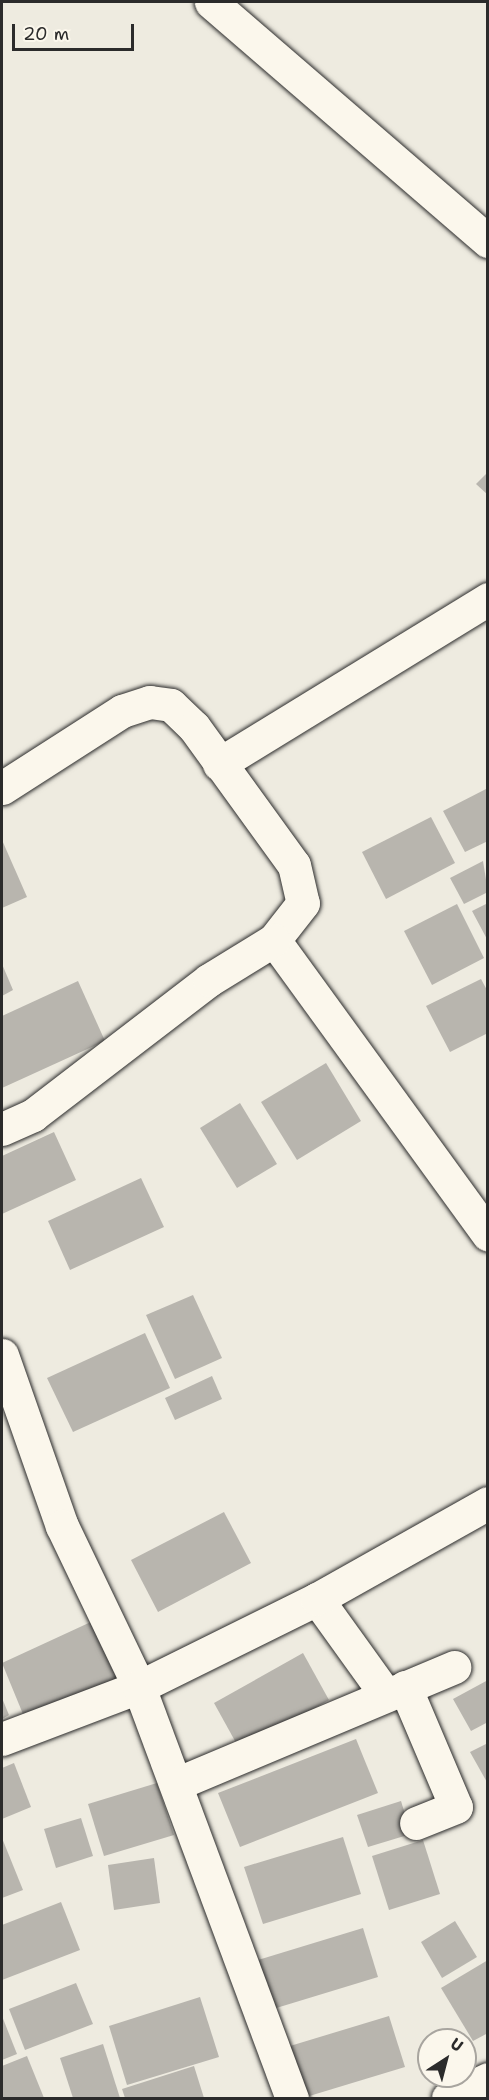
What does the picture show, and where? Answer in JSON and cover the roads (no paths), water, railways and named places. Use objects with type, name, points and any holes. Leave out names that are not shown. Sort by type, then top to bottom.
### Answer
[{"type":"street","points":[[211,2],[488,241]]},
{"type":"street","points":[[219,764],[488,599]]},
{"type":"street","points":[[2,788],[122,711],[150,702],[171,705],[219,764],[294,865],[303,903],[274,940],[209,980],[33,1115],[2,1129]]},
{"type":"street","points":[[274,940],[488,1236]]},
{"type":"street","points":[[2,1355],[62,1526],[140,1687],[292,2098]]},
{"type":"street","points":[[2,1739],[140,1687],[317,1599],[488,1503]]},
{"type":"street","points":[[317,1599],[396,1691],[456,1807],[416,1822]]},
{"type":"street","points":[[176,1784],[454,1667]]},
{"type":"street","points":[[448,2098],[488,2079]]}]
